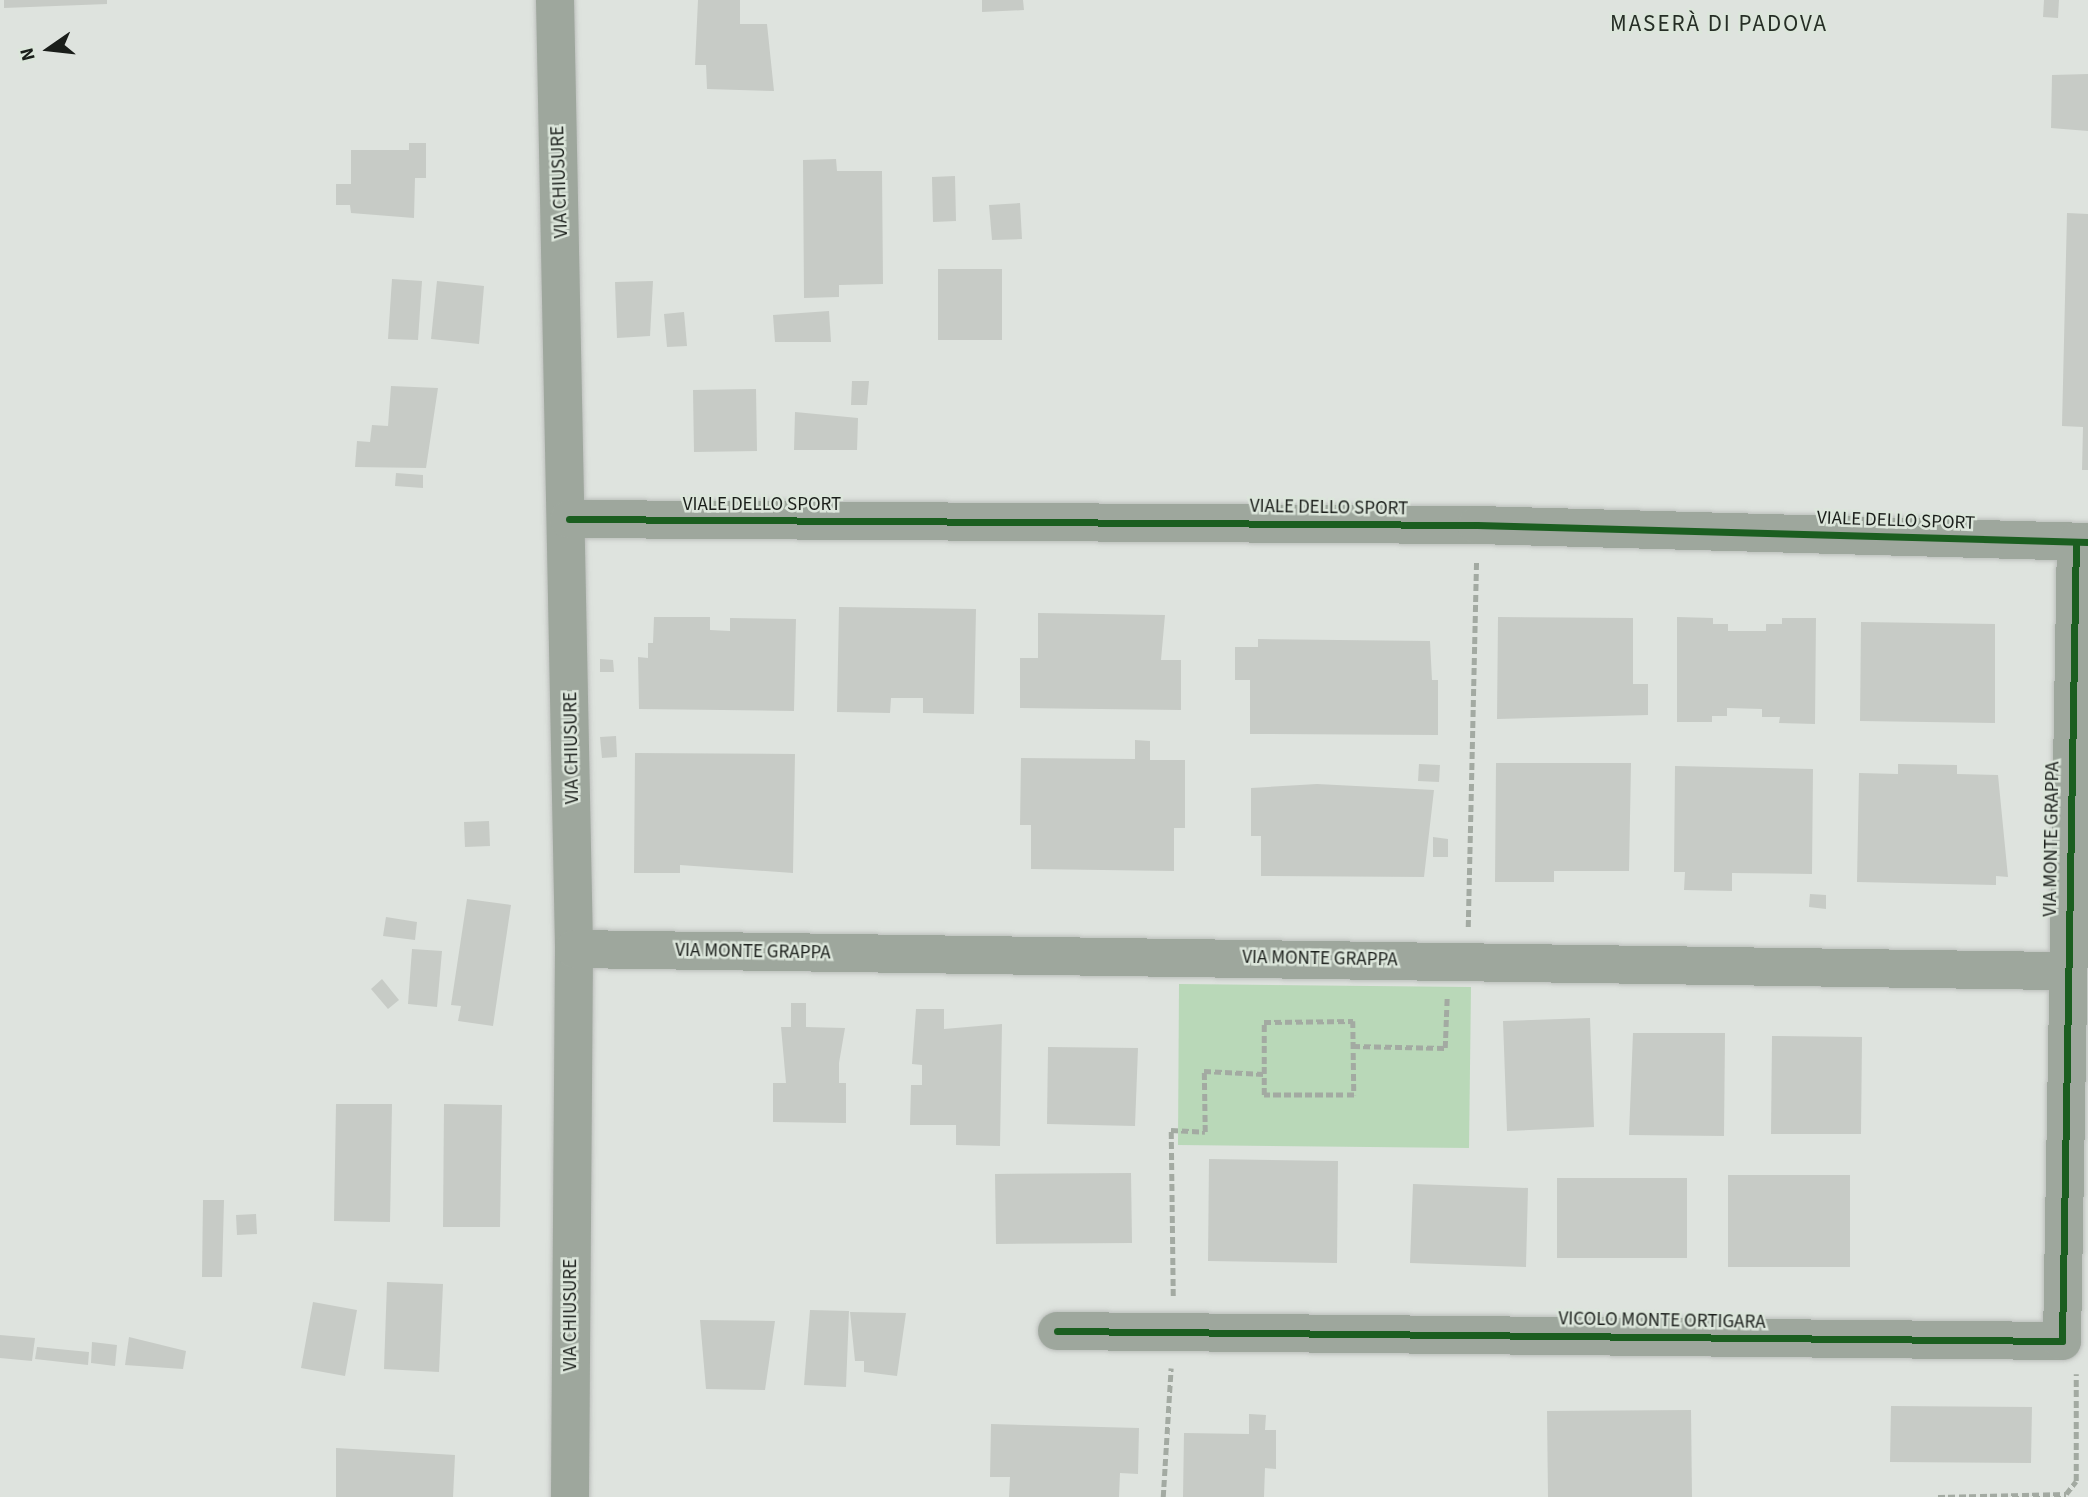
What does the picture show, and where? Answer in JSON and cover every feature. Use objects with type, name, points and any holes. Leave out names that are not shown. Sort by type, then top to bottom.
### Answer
[{"type":"street","name":"VIA CHIUSURE","points":[[555,0],[569,519],[574,949],[570,1497]]},
{"type":"street","name":"VIALE DELLO SPORT","points":[[569,519],[1477,525],[2082,542]]},
{"type":"street","name":"VIA MONTE GRAPPA","points":[[2063,1341],[2067,1137],[2065,971],[2082,542]]},
{"type":"street","name":"VIA MONTE GRAPPA","points":[[574,949],[2065,971]]},
{"type":"street","name":"VICOLO MONTE ORTIGARA","points":[[1057,1331],[2063,1341]]},
{"type":"path","points":[[1353,1046],[1445,1048],[1447,977],[1467,976],[1477,525]]},
{"type":"path","points":[[1353,1021],[1353,1046],[1354,1095],[1264,1096],[1264,1022],[1353,1021]]},
{"type":"path","points":[[1163,1497],[1174,1331],[1171,1130],[1205,1132],[1204,1071],[1264,1074]]},
{"type":"path","points":[[1938,1497],[2066,1494],[2076,1480],[2076,1369],[2063,1341]]},
{"type":"green space","points":[[1179,984],[1471,987],[1469,1148],[1178,1145]]},
{"type":"building","points":[[4,0],[107,0],[107,4],[4,8]]},
{"type":"building","points":[[698,0],[740,0],[740,24],[767,24],[774,91],[707,89],[706,65],[695,65]]},
{"type":"building","points":[[982,0],[1023,0],[1024,10],[982,12]]},
{"type":"building","points":[[2044,0],[2059,0],[2058,18],[2043,17]]},
{"type":"building","points":[[2088,74],[2088,131],[2051,128],[2052,75]]},
{"type":"building","points":[[409,143],[426,143],[426,178],[415,178],[414,218],[351,213],[350,205],[336,205],[336,184],[351,184],[351,150],[409,150]]},
{"type":"building","points":[[836,159],[837,171],[882,171],[883,284],[839,285],[839,297],[804,298],[803,160]]},
{"type":"building","points":[[955,176],[956,221],[933,222],[932,177]]},
{"type":"building","points":[[1020,203],[1022,239],[992,240],[989,205]]},
{"type":"building","points":[[2067,213],[2088,214],[2088,470],[2082,470],[2083,427],[2062,426]]},
{"type":"building","points":[[938,269],[1002,269],[1002,340],[938,340]]},
{"type":"building","points":[[392,279],[422,281],[418,340],[388,339]]},
{"type":"building","points":[[437,281],[484,286],[479,344],[431,339]]},
{"type":"building","points":[[653,281],[650,336],[617,338],[615,282]]},
{"type":"building","points":[[829,311],[831,342],[775,342],[773,315]]},
{"type":"building","points":[[684,312],[687,346],[667,347],[664,314]]},
{"type":"building","points":[[852,381],[869,381],[867,405],[851,405]]},
{"type":"building","points":[[391,386],[438,388],[426,468],[355,467],[357,441],[370,442],[372,425],[388,426]]},
{"type":"building","points":[[756,389],[757,451],[694,452],[693,390]]},
{"type":"building","points":[[795,412],[858,418],[857,450],[794,450]]},
{"type":"building","points":[[396,473],[423,475],[423,488],[395,486]]},
{"type":"building","points":[[839,607],[976,609],[974,714],[923,713],[923,698],[891,698],[890,713],[837,712]]},
{"type":"building","points":[[1038,613],[1165,615],[1161,660],[1181,660],[1181,710],[1020,708],[1020,658],[1038,658]]},
{"type":"building","points":[[654,617],[710,617],[710,630],[730,631],[730,618],[796,619],[794,711],[639,709],[638,657],[648,658],[648,643],[653,643]]},
{"type":"building","points":[[1498,617],[1633,618],[1633,684],[1648,684],[1648,715],[1497,719]]},
{"type":"building","points":[[1677,617],[1713,618],[1713,624],[1728,624],[1728,631],[1766,631],[1766,624],[1782,624],[1782,618],[1816,618],[1815,724],[1779,723],[1780,717],[1762,717],[1762,709],[1727,708],[1727,716],[1712,716],[1712,722],[1677,722]]},
{"type":"building","points":[[1861,622],[1995,624],[1995,723],[1860,721]]},
{"type":"building","points":[[1258,639],[1430,641],[1432,680],[1438,680],[1438,735],[1250,734],[1250,680],[1235,680],[1235,647],[1258,647]]},
{"type":"building","points":[[600,659],[613,660],[614,672],[600,672]]},
{"type":"building","points":[[616,736],[617,757],[602,758],[600,737]]},
{"type":"building","points":[[1135,740],[1150,741],[1150,760],[1185,760],[1185,828],[1174,828],[1174,871],[1031,869],[1031,825],[1020,825],[1021,758],[1135,759]]},
{"type":"building","points":[[635,753],[795,754],[793,873],[680,865],[680,873],[634,873]]},
{"type":"building","points":[[1496,763],[1631,763],[1629,871],[1554,871],[1554,882],[1495,882]]},
{"type":"building","points":[[1419,764],[1440,765],[1439,782],[1418,781]]},
{"type":"building","points":[[1898,764],[1957,765],[1957,774],[1998,775],[2008,877],[1996,876],[1996,885],[1857,882],[1859,773],[1898,774]]},
{"type":"building","points":[[1675,766],[1813,769],[1812,874],[1732,873],[1732,891],[1684,890],[1685,872],[1674,872]]},
{"type":"building","points":[[1317,784],[1434,790],[1424,877],[1261,876],[1261,836],[1251,836],[1251,788]]},
{"type":"building","points":[[489,821],[490,846],[465,847],[464,822]]},
{"type":"building","points":[[1433,837],[1448,839],[1448,857],[1433,857]]},
{"type":"building","points":[[1810,894],[1826,895],[1826,909],[1809,907]]},
{"type":"building","points":[[467,899],[511,905],[493,1026],[458,1021],[461,1006],[451,1005]]},
{"type":"building","points":[[386,917],[417,922],[415,940],[383,936]]},
{"type":"building","points":[[412,949],[442,951],[437,1007],[408,1004]]},
{"type":"building","points":[[382,979],[399,1000],[388,1009],[371,989]]},
{"type":"building","points":[[791,1003],[806,1003],[806,1027],[845,1028],[839,1063],[839,1083],[846,1083],[846,1123],[773,1122],[773,1083],[786,1083],[781,1027],[791,1027]]},
{"type":"building","points":[[916,1009],[944,1009],[944,1029],[1002,1024],[1000,1146],[956,1145],[956,1125],[910,1125],[911,1085],[922,1085],[922,1065],[912,1064]]},
{"type":"building","points":[[1590,1018],[1594,1127],[1507,1131],[1503,1021]]},
{"type":"building","points":[[1633,1033],[1725,1033],[1724,1136],[1629,1135]]},
{"type":"building","points":[[1772,1036],[1862,1037],[1861,1134],[1771,1134]]},
{"type":"building","points":[[1048,1047],[1138,1048],[1135,1126],[1047,1124]]},
{"type":"building","points":[[336,1104],[392,1104],[390,1222],[334,1221]]},
{"type":"building","points":[[444,1104],[502,1105],[500,1227],[443,1227]]},
{"type":"building","points":[[1209,1159],[1338,1161],[1337,1263],[1208,1261]]},
{"type":"building","points":[[1131,1173],[1132,1243],[996,1244],[995,1174]]},
{"type":"building","points":[[1728,1175],[1850,1175],[1850,1267],[1728,1267]]},
{"type":"building","points":[[1557,1178],[1687,1178],[1687,1258],[1557,1258]]},
{"type":"building","points":[[1413,1184],[1528,1188],[1526,1267],[1410,1263]]},
{"type":"building","points":[[203,1200],[224,1200],[222,1277],[202,1277]]},
{"type":"building","points":[[256,1214],[257,1234],[237,1235],[236,1215]]},
{"type":"building","points":[[387,1282],[443,1284],[439,1372],[384,1369]]},
{"type":"building","points":[[313,1302],[357,1310],[345,1376],[301,1368]]},
{"type":"building","points":[[810,1310],[849,1311],[846,1387],[804,1385]]},
{"type":"building","points":[[850,1312],[906,1313],[897,1376],[864,1372],[864,1361],[855,1361]]},
{"type":"building","points":[[700,1320],[775,1321],[765,1390],[706,1389]]},
{"type":"building","points":[[0,1335],[35,1338],[32,1361],[0,1358]]},
{"type":"building","points":[[129,1337],[186,1351],[183,1369],[125,1365]]},
{"type":"building","points":[[92,1342],[117,1345],[115,1366],[91,1363]]},
{"type":"building","points":[[37,1347],[89,1352],[88,1365],[35,1359]]},
{"type":"building","points":[[1891,1406],[2032,1407],[2031,1463],[1890,1462]]},
{"type":"building","points":[[1691,1410],[1692,1497],[1548,1497],[1547,1411]]},
{"type":"building","points":[[1249,1414],[1266,1415],[1265,1430],[1276,1430],[1276,1469],[1265,1468],[1264,1497],[1183,1497],[1184,1433],[1249,1434]]},
{"type":"building","points":[[991,1424],[1139,1428],[1138,1474],[1120,1473],[1119,1497],[1009,1497],[1010,1477],[990,1477]]},
{"type":"building","points":[[336,1448],[455,1455],[453,1497],[336,1497]]},
{"type":"cycle path","points":[[569,519],[1477,525],[2088,542]]},
{"type":"cycle path","points":[[1057,1331],[2062,1341],[2076,542]]},
{"type":"district","name":"MASERÀ DI PADOVA","points":[[1719,24]]}]
